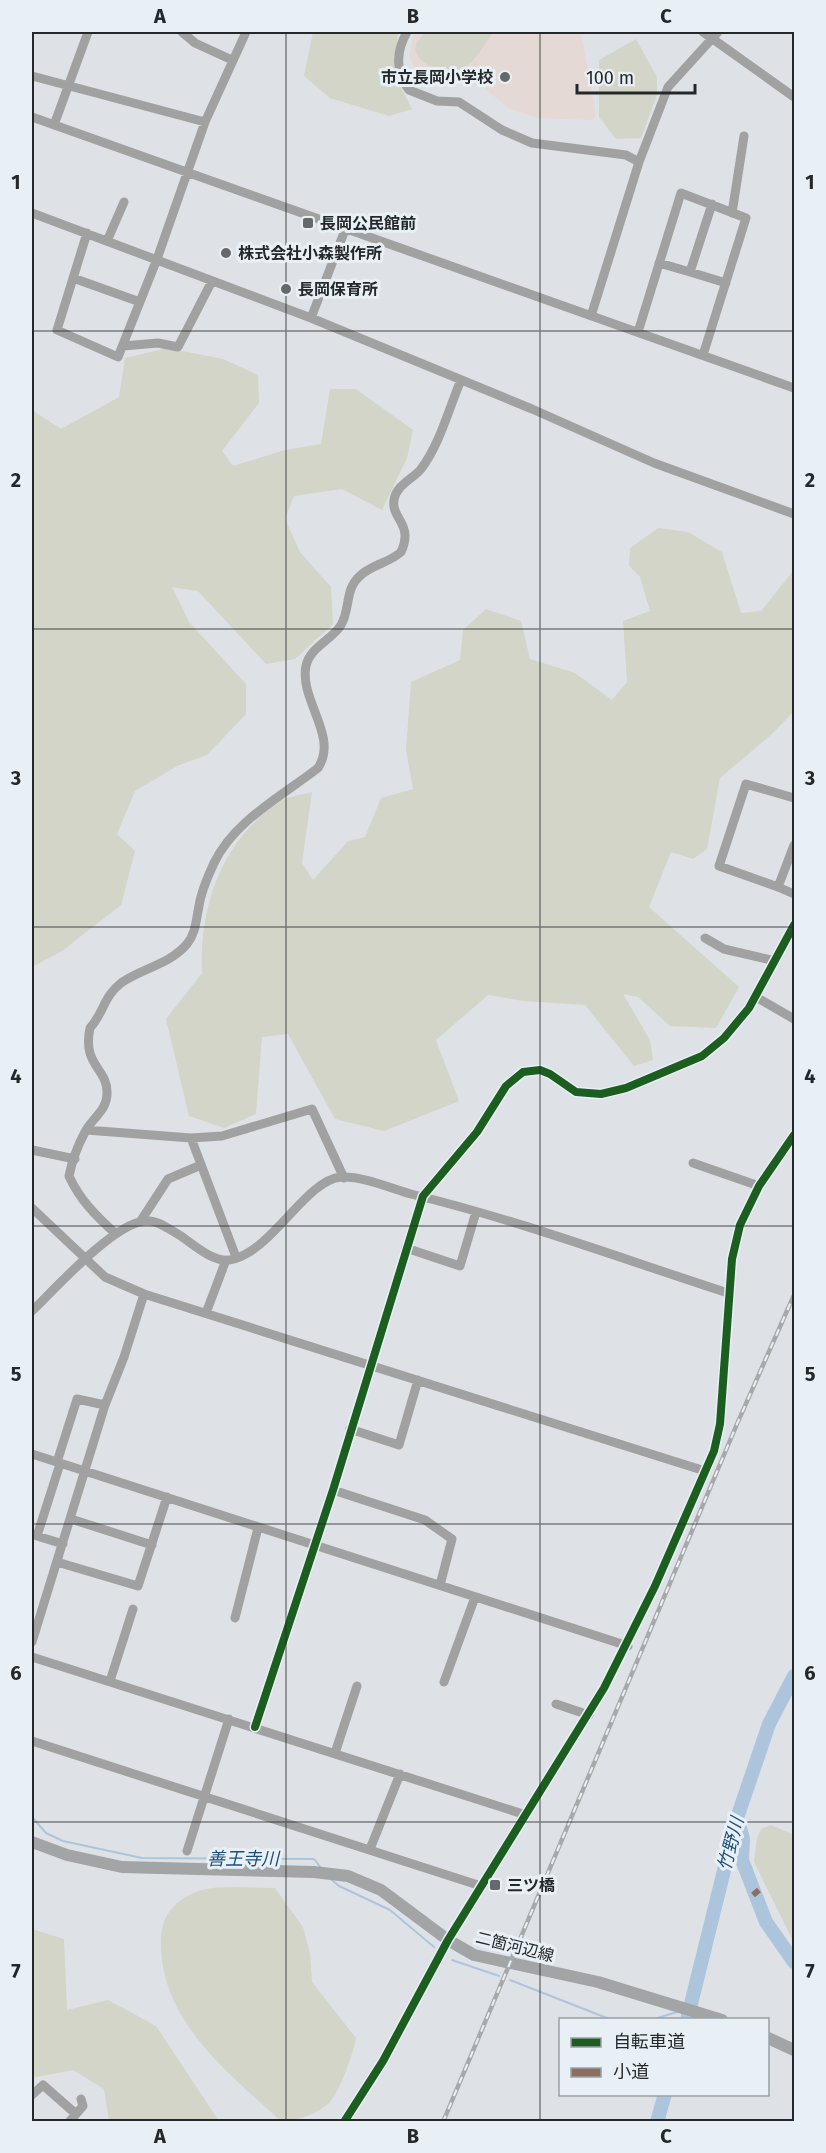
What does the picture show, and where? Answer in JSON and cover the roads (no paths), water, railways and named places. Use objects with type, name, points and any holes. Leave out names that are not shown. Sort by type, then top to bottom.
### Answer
[{"type":"main road","name":"二箇河辺線","points":[[32,1842],[67,1855],[122,1867],[332,1873],[381,1890],[448,1940],[474,1955],[598,1982],[717,2018]]},
{"type":"main road","points":[[769,2038],[795,2050]]},
{"type":"street","points":[[54,125],[88,32]]},
{"type":"street","points":[[182,32],[195,43],[231,60]]},
{"type":"street","points":[[87,233],[57,330],[118,357],[157,259],[205,122],[231,60],[246,32]]},
{"type":"street","points":[[407,32],[399,53],[398,69],[408,90],[436,101],[459,102],[502,130],[532,143],[626,155],[639,162]]},
{"type":"street","points":[[591,316],[639,162],[668,87],[711,34],[794,97]]},
{"type":"street","points":[[32,76],[205,122]]},
{"type":"street","points":[[32,117],[795,388]]},
{"type":"street","points":[[732,213],[744,136]]},
{"type":"street","points":[[638,332],[681,193],[746,218],[703,356]]},
{"type":"street","points":[[107,241],[124,202]]},
{"type":"street","points":[[690,272],[711,204]]},
{"type":"street","points":[[32,213],[311,318],[654,463],[795,514]]},
{"type":"street","points":[[311,318],[345,230]]},
{"type":"street","points":[[659,263],[726,283]]},
{"type":"street","points":[[74,278],[140,302]]},
{"type":"street","points":[[123,345],[178,346],[212,281]]},
{"type":"street","points":[[116,1234],[93,1214],[69,1176],[86,1130],[103,1109],[107,1093],[104,1078],[94,1066],[89,1053],[90,1028],[97,1021],[104,1000],[121,983],[177,954],[188,942],[195,931],[206,884],[223,847],[238,830],[318,768],[323,759],[323,742],[307,685],[306,665],[314,651],[340,627],[354,581],[370,568],[401,552],[406,535],[403,522],[396,512],[394,500],[400,488],[420,470],[430,453],[461,380]]},
{"type":"street","points":[[795,798],[746,784],[719,867],[795,894]]},
{"type":"street","points":[[778,887],[795,845]]},
{"type":"street","points":[[255,1727],[333,1490],[423,1196],[477,1132],[495,1101],[514,1077],[532,1070],[540,1070],[550,1074],[576,1092],[587,1095],[626,1088],[702,1056],[724,1038],[756,997],[795,925]]},
{"type":"street","points":[[705,938],[724,950],[775,961]]},
{"type":"street","points":[[756,997],[795,1019]]},
{"type":"street","points":[[86,1130],[191,1138],[222,1136],[312,1109],[344,1178]]},
{"type":"street","points":[[345,2121],[383,2061],[448,1940],[589,1714],[628,1646],[705,1471],[720,1424],[728,1293],[736,1241],[759,1186],[795,1136]]},
{"type":"street","points":[[191,1138],[231,1258],[206,1313]]},
{"type":"street","points":[[32,1150],[75,1159]]},
{"type":"street","points":[[693,1163],[759,1186]]},
{"type":"street","points":[[32,1311],[116,1234],[140,1222],[168,1179],[201,1165]]},
{"type":"street","points":[[140,1222],[162,1225],[215,1258],[231,1258],[273,1233],[317,1188],[340,1177],[423,1196],[728,1293]]},
{"type":"street","points":[[32,1208],[105,1277],[144,1294],[705,1471]]},
{"type":"street","points":[[406,1248],[460,1266],[476,1212]]},
{"type":"street","points":[[32,1642],[105,1405],[124,1357],[144,1294]]},
{"type":"street","points":[[350,1429],[399,1445],[418,1380]]},
{"type":"street","points":[[63,1544],[37,1536],[77,1399],[105,1405]]},
{"type":"street","points":[[32,1454],[628,1646]]},
{"type":"street","points":[[333,1490],[425,1520],[452,1539],[440,1585]]},
{"type":"street","points":[[57,1562],[138,1586],[167,1497]]},
{"type":"street","points":[[71,1519],[152,1545]]},
{"type":"street","points":[[235,1618],[258,1528]]},
{"type":"street","points":[[444,1682],[475,1597]]},
{"type":"street","points":[[110,1681],[133,1609]]},
{"type":"street","points":[[32,1657],[526,1815]]},
{"type":"street","points":[[335,1753],[357,1686]]},
{"type":"street","points":[[556,1704],[589,1714]]},
{"type":"street","points":[[186,1851],[229,1719]]},
{"type":"street","points":[[32,1741],[481,1886]]},
{"type":"street","points":[[370,1849],[400,1774]]},
{"type":"street","points":[[32,2095],[43,2085],[76,2114]]},
{"type":"street","points":[[69,2121],[83,2106],[81,2099]]},
{"type":"waterway","name":"竹野川","points":[[687,2018],[737,1818],[769,1724],[794,1676]]},
{"type":"waterway","name":"善王寺川","points":[[32,1817],[46,1833],[63,1841],[142,1858],[314,1859],[322,1869]]},
{"type":"waterway","points":[[738,1820],[743,1839],[742,1860],[766,1922],[794,1962]]},
{"type":"waterway","name":"善王寺川","points":[[332,1880],[339,1886],[390,1910],[434,1947]]},
{"type":"waterway","name":"善王寺川","points":[[452,1960],[499,1976]]},
{"type":"waterway","name":"善王寺川","points":[[510,1980],[607,2018]]},
{"type":"waterway","name":"善王寺川","points":[[658,2018],[677,2012]]},
{"type":"waterway","name":"竹野川","points":[[657,2122],[664,2096]]},
{"type":"railway","points":[[443,2122],[737,1424],[794,1295]]},
{"type":"place","name":"市立長岡小学校","points":[[505,77]]},
{"type":"place","name":"長岡公民館前","points":[[308,223]]},
{"type":"place","name":"株式会社小森製作所","points":[[226,253]]},
{"type":"place","name":"長岡保育所","points":[[286,289]]},
{"type":"place","name":"三ツ橋","points":[[495,1885]]}]
